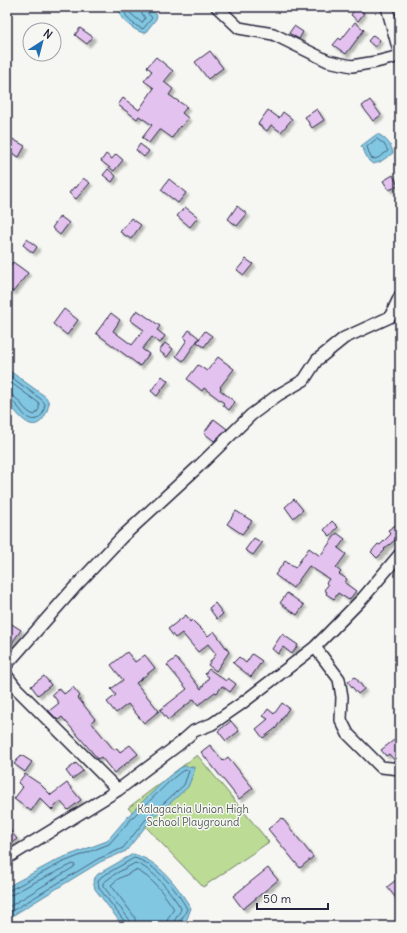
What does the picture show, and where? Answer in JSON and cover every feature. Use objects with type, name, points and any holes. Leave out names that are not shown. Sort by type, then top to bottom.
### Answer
[{"type":"street","points":[[216,7],[239,28],[273,34],[328,61],[352,66],[400,56],[387,7]]},
{"type":"street","points":[[7,664],[74,588],[122,537],[199,466],[251,415],[278,395],[304,380],[317,360],[344,338],[390,317],[400,296]]},
{"type":"street","points":[[7,858],[118,790],[178,745],[194,731],[212,724],[241,704],[315,647],[363,598],[400,554]]},
{"type":"street","points":[[315,647],[339,679],[342,697],[341,720],[348,734],[381,767],[400,769]]},
{"type":"street","points":[[7,676],[16,688],[118,790]]},
{"type":"green space","name":"Kalagachia Union High School Playground","points":[[197,755],[269,842],[203,887],[128,808]]},
{"type":"water","points":[[121,7],[147,7],[157,15],[156,19],[145,33],[142,33],[124,21],[120,15]]},
{"type":"water","points":[[377,134],[387,141],[393,153],[380,162],[373,164],[369,161],[361,146]]},
{"type":"water","points":[[7,369],[46,397],[49,403],[42,421],[34,425],[30,424],[25,421],[7,402]]},
{"type":"water","points":[[185,766],[194,767],[194,772],[188,787],[150,821],[126,851],[100,862],[7,919],[7,887],[59,859],[107,841],[130,814],[168,777]]},
{"type":"water","points":[[133,854],[143,857],[160,868],[174,883],[186,900],[191,908],[187,919],[180,926],[123,926],[95,889],[93,880],[98,874]]},
{"type":"building","points":[[356,7],[364,13],[358,21],[351,15]]},
{"type":"building","points":[[355,22],[364,30],[346,54],[333,45],[339,38],[341,40]]},
{"type":"building","points":[[294,26],[303,32],[299,39],[289,33]]},
{"type":"building","points":[[80,28],[93,37],[87,44],[75,35]]},
{"type":"building","points":[[373,35],[380,40],[375,47],[368,41]]},
{"type":"building","points":[[210,51],[223,68],[208,79],[195,62]]},
{"type":"building","points":[[156,57],[173,71],[164,82],[173,89],[169,95],[187,107],[182,113],[188,118],[181,127],[180,126],[172,138],[159,130],[149,143],[142,138],[152,125],[139,116],[137,119],[118,105],[123,98],[139,110],[154,88],[144,81],[152,71],[147,67]]},
{"type":"building","points":[[370,100],[381,115],[373,121],[362,106]]},
{"type":"building","points":[[317,109],[324,120],[312,128],[305,117]]},
{"type":"building","points":[[268,110],[279,118],[283,112],[292,119],[281,132],[271,125],[267,131],[258,124]]},
{"type":"building","points":[[7,136],[25,146],[19,157],[7,150]]},
{"type":"building","points":[[140,144],[149,151],[144,157],[136,150]]},
{"type":"building","points":[[106,154],[112,159],[116,154],[123,160],[114,171],[101,161]]},
{"type":"building","points":[[108,169],[116,176],[112,182],[103,175]]},
{"type":"building","points":[[393,175],[398,186],[389,190],[383,181]]},
{"type":"building","points":[[83,178],[90,183],[76,199],[69,193],[74,187],[76,188]]},
{"type":"building","points":[[169,179],[186,193],[178,203],[161,190]]},
{"type":"building","points":[[237,206],[247,214],[237,226],[228,219]]},
{"type":"building","points":[[185,207],[198,217],[190,227],[177,216]]},
{"type":"building","points":[[60,216],[69,223],[60,235],[52,228]]},
{"type":"building","points":[[131,218],[141,225],[131,239],[120,232]]},
{"type":"building","points":[[27,239],[37,247],[33,253],[23,245]]},
{"type":"building","points":[[246,259],[253,264],[244,275],[237,270]]},
{"type":"building","points":[[13,262],[28,273],[13,292],[7,288],[7,270]]},
{"type":"building","points":[[64,309],[78,320],[67,335],[53,324]]},
{"type":"building","points":[[137,310],[160,326],[157,330],[165,336],[160,343],[152,337],[142,349],[149,354],[140,366],[96,333],[111,313],[120,320],[113,331],[132,345],[144,330],[130,320]]},
{"type":"building","points":[[189,330],[199,338],[183,361],[176,356],[187,340],[184,337]]},
{"type":"building","points":[[205,331],[212,336],[204,347],[197,342]]},
{"type":"building","points":[[165,343],[173,349],[167,357],[159,351]]},
{"type":"building","points":[[218,357],[234,369],[220,387],[220,390],[235,402],[229,410],[223,405],[224,403],[204,388],[202,391],[187,379],[198,365],[207,371]]},
{"type":"building","points":[[162,376],[168,381],[157,396],[151,391]]},
{"type":"building","points":[[214,419],[227,429],[214,441],[204,433]]},
{"type":"building","points":[[294,499],[303,510],[293,518],[285,507]]},
{"type":"building","points":[[236,511],[252,521],[242,534],[227,524]]},
{"type":"building","points":[[332,521],[338,527],[330,536],[324,530]]},
{"type":"building","points":[[400,522],[400,536],[384,549],[385,550],[377,558],[371,552],[378,544],[380,545],[391,534],[388,530]]},
{"type":"building","points":[[337,533],[345,539],[338,548],[346,554],[336,568],[341,572],[339,574],[347,579],[345,583],[356,591],[349,600],[338,593],[334,599],[326,594],[327,592],[324,590],[328,585],[326,583],[329,579],[309,566],[293,588],[275,575],[285,561],[295,568],[309,548],[320,556]]},
{"type":"building","points":[[254,538],[262,543],[253,555],[245,550]]},
{"type":"building","points":[[287,593],[304,605],[297,615],[280,603]]},
{"type":"building","points":[[215,603],[223,614],[217,619],[209,608]]},
{"type":"building","points":[[186,615],[190,622],[192,620],[208,636],[214,631],[229,652],[216,671],[208,665],[216,654],[208,644],[198,652],[182,633],[175,638],[168,629]]},
{"type":"building","points":[[7,621],[21,630],[7,650]]},
{"type":"building","points":[[282,634],[298,645],[292,654],[283,647],[278,654],[272,649]]},
{"type":"building","points":[[127,652],[135,662],[145,655],[155,668],[136,683],[159,711],[144,723],[128,704],[116,713],[107,702],[116,695],[111,689],[123,680],[111,665]]},
{"type":"building","points":[[252,654],[262,661],[251,677],[233,663],[239,657],[246,663]]},
{"type":"building","points":[[176,658],[201,689],[209,677],[205,674],[209,669],[226,681],[228,678],[236,684],[230,692],[222,686],[217,693],[215,692],[198,705],[194,699],[168,720],[160,710],[187,689],[167,665]]},
{"type":"building","points":[[44,676],[51,685],[38,695],[31,686]]},
{"type":"building","points":[[355,677],[364,689],[358,694],[348,682]]},
{"type":"building","points":[[73,687],[80,696],[78,698],[95,719],[91,722],[114,750],[117,748],[120,752],[130,745],[138,754],[114,773],[101,757],[98,759],[62,717],[58,720],[49,711],[59,703],[52,694],[59,688],[64,694]]},
{"type":"building","points":[[282,703],[289,708],[276,728],[263,738],[256,729],[268,719],[263,716],[268,709],[274,714]]},
{"type":"building","points":[[231,721],[239,731],[226,741],[218,731]]},
{"type":"building","points":[[394,740],[400,748],[400,762],[395,761],[389,754],[386,756],[381,750]]},
{"type":"building","points":[[210,745],[223,761],[228,757],[253,788],[239,799],[201,752]]},
{"type":"building","points":[[21,755],[32,762],[25,772],[14,764]]},
{"type":"building","points":[[76,763],[83,771],[72,779],[66,771]]},
{"type":"building","points":[[25,774],[40,784],[51,795],[67,783],[81,800],[68,810],[60,801],[52,810],[40,798],[31,811],[14,799],[23,787],[18,783]]},
{"type":"building","points":[[282,818],[313,857],[300,868],[268,829]]},
{"type":"building","points":[[7,827],[17,839],[7,846]]},
{"type":"building","points":[[268,868],[278,880],[243,909],[233,896]]},
{"type":"building","points":[[400,877],[400,903],[387,887]]}]
